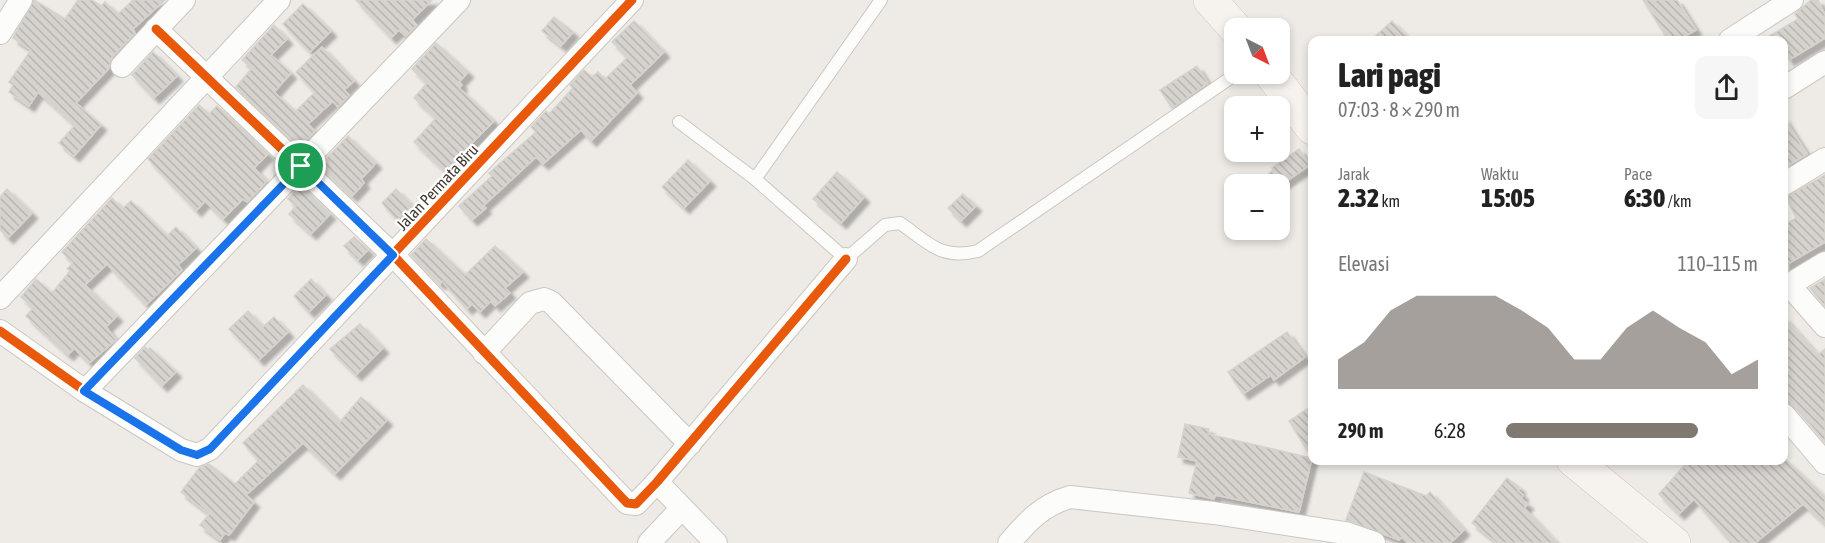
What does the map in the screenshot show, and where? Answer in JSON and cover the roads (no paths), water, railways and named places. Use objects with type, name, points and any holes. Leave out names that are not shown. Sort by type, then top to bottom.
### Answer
[{"type":"street","points":[[0,33],[21,0]]},
{"type":"street","points":[[122,66],[184,0]]},
{"type":"street","points":[[0,298],[279,0]]},
{"type":"street","points":[[84,391],[459,0]]},
{"type":"street","name":"Jalan Permata Biru","points":[[0,331],[84,391],[181,450],[197,455],[210,449],[632,0]]},
{"type":"street","points":[[1210,0],[1226,18]]},
{"type":"street","points":[[1736,36],[1792,0]]},
{"type":"street","points":[[156,29],[209,77],[393,255],[627,503],[636,504],[657,482],[846,259]]},
{"type":"street","points":[[1788,85],[1825,62]]},
{"type":"street","points":[[1279,84],[1308,123]]},
{"type":"street","points":[[1788,182],[1825,159]]},
{"type":"street","points":[[1788,285],[1825,263]]},
{"type":"street","points":[[1788,288],[1825,326]]},
{"type":"street","points":[[484,353],[530,303],[544,299],[551,302],[690,444]]},
{"type":"street","points":[[1788,420],[1825,464]]},
{"type":"street","points":[[1579,465],[1674,543]]},
{"type":"street","points":[[657,482],[716,543]]},
{"type":"street","points":[[1009,543],[1030,517],[1056,501],[1070,498],[1214,513],[1374,543]]},
{"type":"street","points":[[649,543],[682,508]]},
{"type":"lane","points":[[754,179],[882,0]]},
{"type":"lane","points":[[679,122],[754,179],[846,259],[885,225],[900,223],[945,254],[960,255],[978,251],[1224,82]]}]
